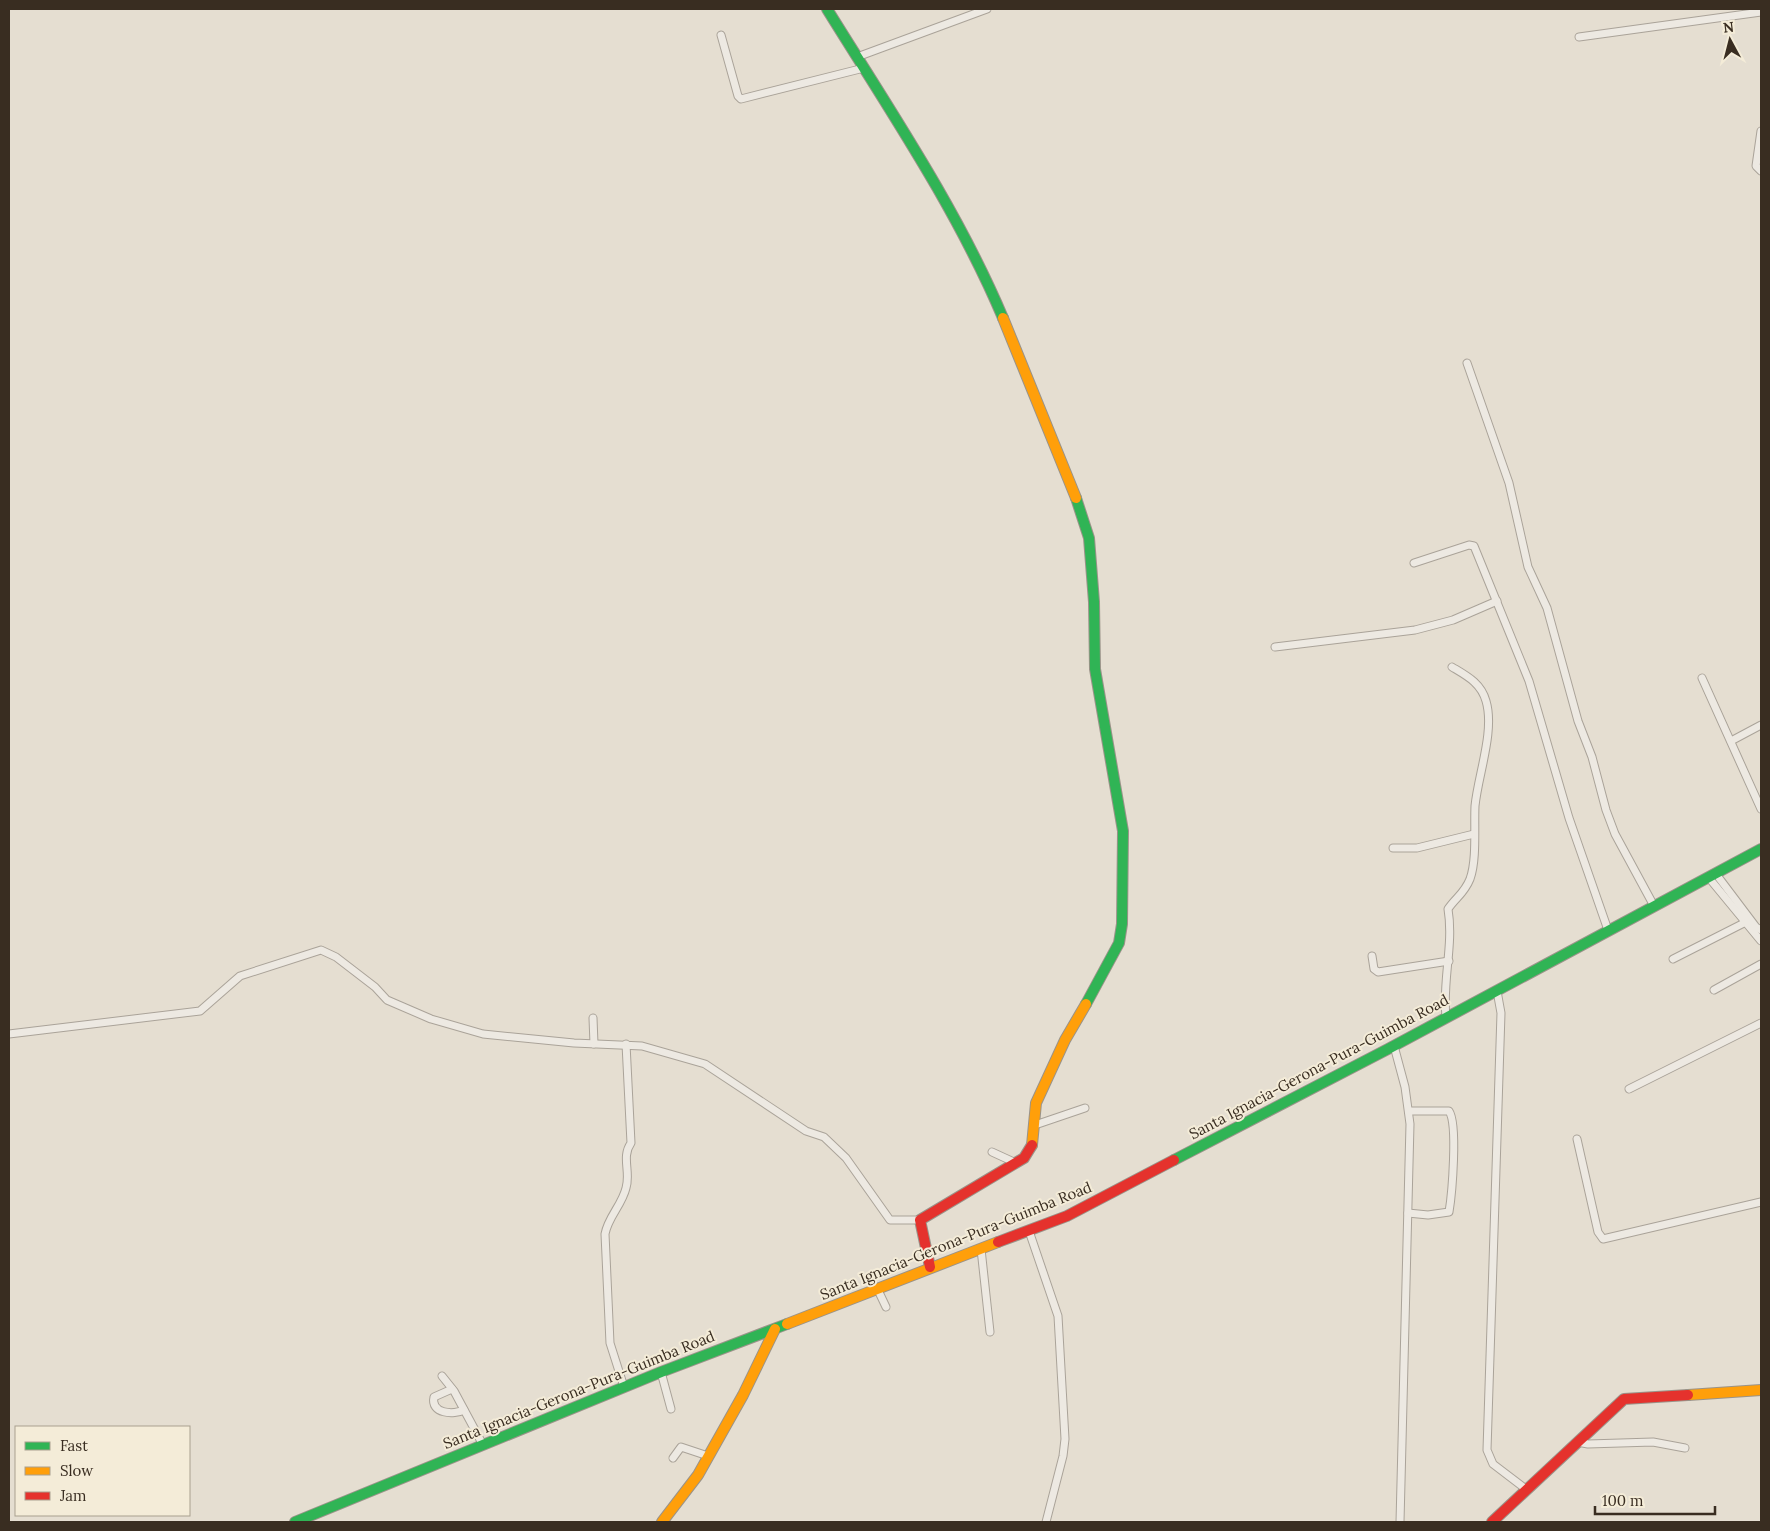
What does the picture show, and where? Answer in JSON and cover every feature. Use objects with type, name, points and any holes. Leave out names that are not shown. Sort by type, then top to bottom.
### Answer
[{"type":"street","points":[[9,1034],[200,1011],[240,976],[321,950],[336,957],[375,987],[387,1000],[431,1019],[483,1034],[594,1044],[642,1046],[705,1064],[750,1096],[806,1130],[824,1137],[846,1158],[890,1220],[920,1220],[1016,1163],[1029,1152],[1036,1125],[1036,1103],[1065,1040],[1112,959],[1119,943],[1122,924],[1123,831],[1095,669],[1094,602],[1089,538],[1070,478],[969,246],[827,9]]},
{"type":"street","points":[[857,58],[987,9]]},
{"type":"street","points":[[1579,37],[1761,12]]},
{"type":"street","points":[[721,35],[738,96],[741,99],[864,68]]},
{"type":"street","points":[[1761,131],[1756,166],[1761,171]]},
{"type":"street","points":[[1467,363],[1509,483],[1528,567],[1547,608],[1578,721],[1592,757],[1606,810],[1615,834],[1654,906]]},
{"type":"street","points":[[1414,563],[1472,545],[1485,570],[1529,681],[1569,818],[1608,930]]},
{"type":"street","points":[[1276,647],[1415,630],[1453,620],[1497,601]]},
{"type":"street","points":[[1446,1018],[1444,1002],[1451,919],[1448,909],[1461,896],[1470,878],[1476,804],[1488,738],[1487,702],[1478,684],[1452,666]]},
{"type":"street","points":[[1702,678],[1761,809]]},
{"type":"street","points":[[1731,741],[1761,725]]},
{"type":"street","points":[[1393,848],[1417,848],[1474,834]]},
{"type":"street","name":"Santa Ignacia-Gerona-Pura-Guimba Road","points":[[295,1522],[660,1372],[775,1329],[930,1267],[1029,1231],[1096,1202],[1394,1046],[1608,930],[1761,850]]},
{"type":"street","points":[[1712,876],[1761,941]]},
{"type":"street","points":[[1712,876],[1756,927],[1761,930]]},
{"type":"street","points":[[1673,959],[1746,922]]},
{"type":"street","points":[[1372,956],[1374,969],[1378,972],[1448,961]]},
{"type":"street","points":[[1714,990],[1761,964]]},
{"type":"street","points":[[1497,991],[1501,1013],[1487,1450],[1494,1464],[1527,1490]]},
{"type":"street","points":[[593,1018],[594,1044]]},
{"type":"street","points":[[1629,1089],[1761,1023]]},
{"type":"street","points":[[624,1387],[610,1343],[605,1234],[606,1226],[621,1203],[627,1186],[626,1150],[631,1143],[626,1044]]},
{"type":"street","points":[[1394,1046],[1409,1111],[1400,1522]]},
{"type":"street","points":[[1036,1125],[1085,1108]]},
{"type":"street","points":[[1408,1213],[1428,1215],[1449,1212],[1453,1154],[1453,1122],[1449,1111],[1409,1111]]},
{"type":"street","points":[[1577,1139],[1598,1232],[1603,1239],[1761,1202]]},
{"type":"street","points":[[992,1152],[1016,1163]]},
{"type":"street","points":[[920,1220],[930,1267]]},
{"type":"street","points":[[1029,1231],[1054,1302],[1060,1334],[1065,1439],[1063,1456],[1046,1522]]},
{"type":"street","points":[[981,1249],[990,1332]]},
{"type":"street","points":[[877,1288],[886,1307]]},
{"type":"street","points":[[662,1522],[698,1475],[744,1395],[775,1329]]},
{"type":"street","points":[[660,1372],[671,1409]]},
{"type":"street","points":[[442,1376],[452,1389],[483,1445]]},
{"type":"street","points":[[452,1389],[434,1397],[435,1404],[441,1411],[451,1414],[464,1410]]},
{"type":"street","points":[[1492,1522],[1624,1399],[1761,1390]]},
{"type":"street","points":[[1576,1442],[1588,1444],[1653,1442],[1685,1448]]},
{"type":"street","points":[[673,1458],[681,1447],[708,1456]]},
{"type":"traffic: fast","points":[[827,9],[921,160],[965,238],[1003,318]]},
{"type":"traffic: fast","points":[[1076,498],[1089,538],[1094,602],[1095,669],[1123,831],[1122,924],[1119,943],[1086,1004]]},
{"type":"traffic: fast","points":[[1174,1160],[1388,1049],[1761,849]]},
{"type":"traffic: fast","points":[[295,1522],[661,1372],[787,1324]]},
{"type":"traffic: slow","points":[[1003,318],[1076,498]]},
{"type":"traffic: slow","points":[[1032,1145],[1036,1103],[1065,1040],[1086,1004]]},
{"type":"traffic: slow","points":[[787,1324],[998,1242]]},
{"type":"traffic: slow","points":[[662,1522],[698,1475],[743,1395],[775,1329]]},
{"type":"traffic: slow","points":[[1688,1395],[1761,1390]]},
{"type":"traffic: jam","points":[[930,1267],[920,1220],[1024,1158],[1032,1145]]},
{"type":"traffic: jam","points":[[998,1242],[1067,1216],[1174,1160]]},
{"type":"traffic: jam","points":[[1492,1522],[1624,1399],[1688,1395]]}]
